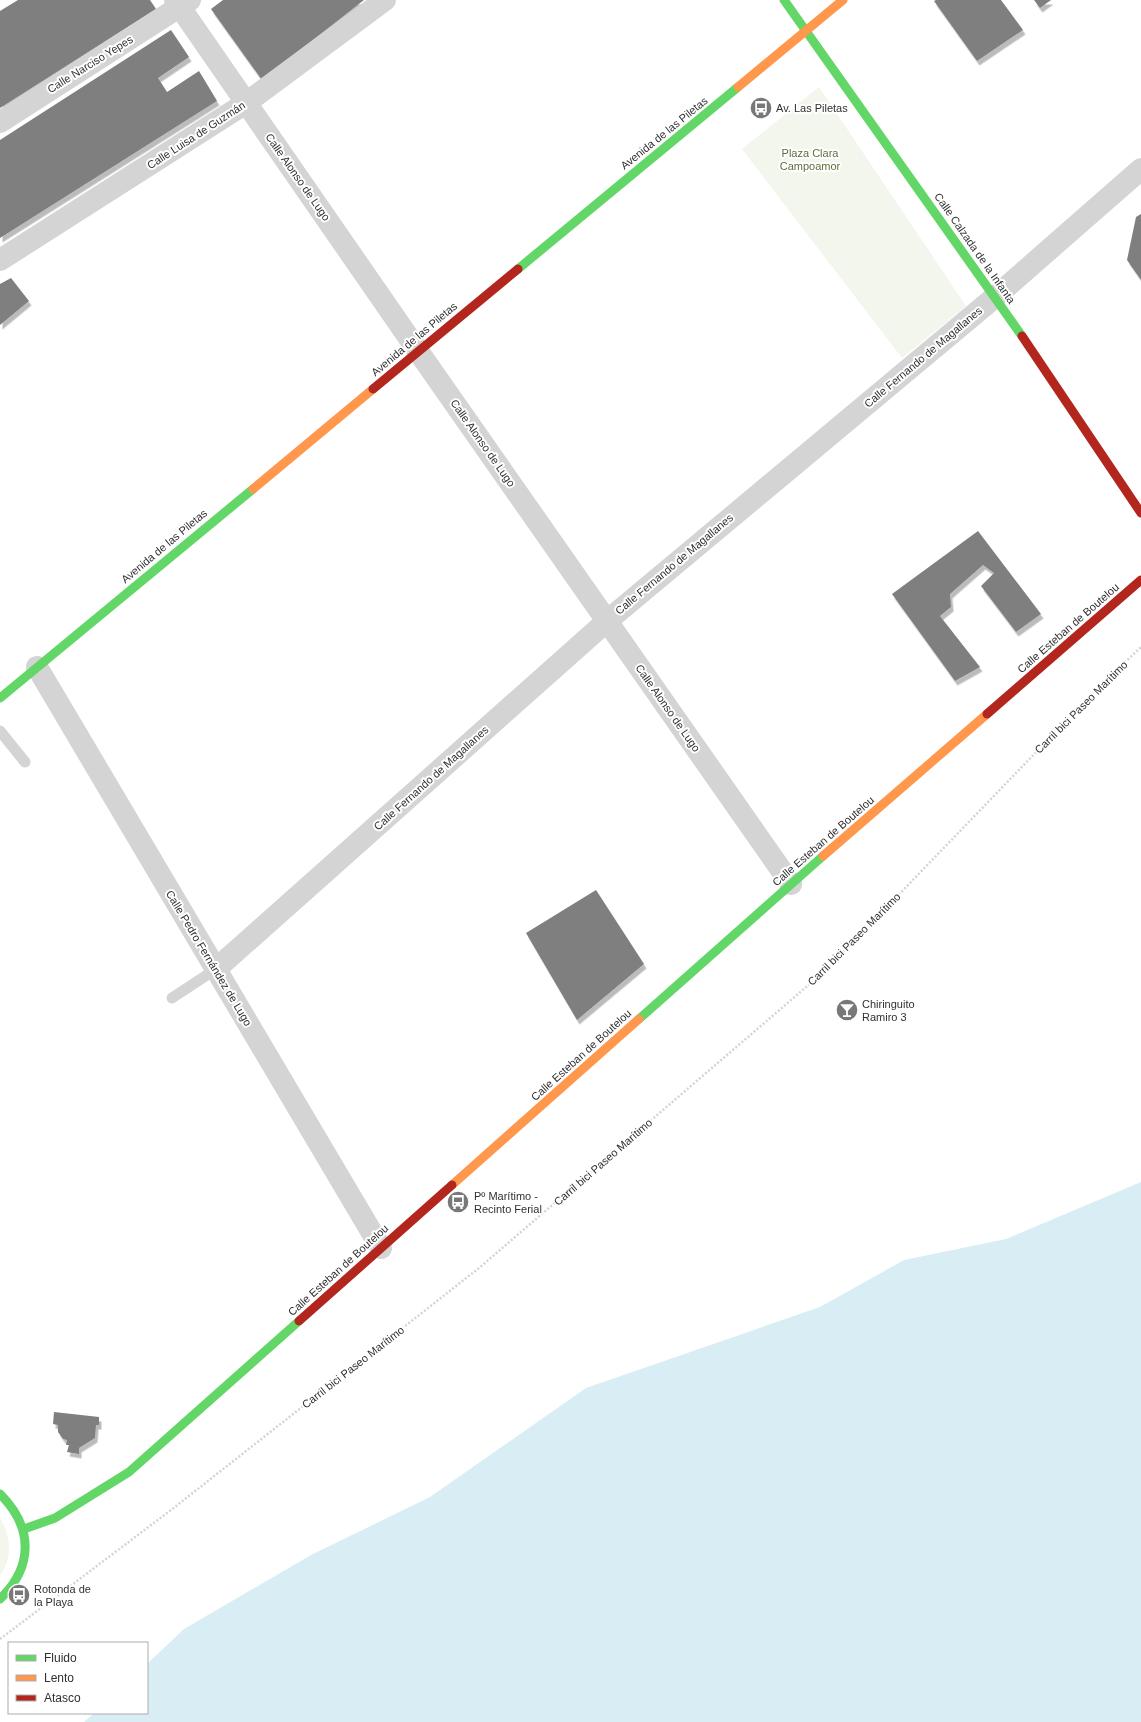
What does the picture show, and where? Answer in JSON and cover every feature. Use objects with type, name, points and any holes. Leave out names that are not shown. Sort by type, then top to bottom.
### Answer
[{"type":"street","name":"Calle Luisa de Guzmán","points":[[0,260],[246,103],[385,0]]},
{"type":"street","name":"Calle Calzada de la Infanta","points":[[784,0],[995,297],[1141,513]]},
{"type":"street","name":"Avenida de las Piletas","points":[[0,698],[843,0]]},
{"type":"street","name":"Calle Alonso de Lugo","points":[[182,2],[246,103],[791,884]]},
{"type":"street","name":"Calle Narciso Yepes","points":[[0,122],[182,2]]},
{"type":"street","name":"Calle Fernando de Magallanes","points":[[216,969],[607,621],[995,297],[1141,169]]},
{"type":"street","name":"Calle Esteban de Boutelou","points":[[24,1529],[55,1518],[129,1472],[791,884],[1141,580]]},
{"type":"street","name":"Calle Pedro Fernández de Lugo","points":[[37,667],[382,1248]]},
{"type":"street","points":[[0,1494],[17,1513],[24,1529],[26,1552],[20,1574],[8,1593],[0,1599]]},
{"type":"lane","points":[[0,731],[25,762]]},
{"type":"lane","points":[[172,998],[216,969]]},
{"type":"path","name":"Carril bici Paseo Marítimo","points":[[0,1639],[177,1505],[479,1268],[826,970],[1094,692],[1141,648]]},
{"type":"green space","name":"Plaza Clara Campoamor","points":[[819,87],[966,306],[902,358],[742,149]]},
{"type":"green space","points":[[0,1518],[4,1525],[8,1539],[9,1554],[0,1575]]},
{"type":"water","points":[[1141,1182],[1141,1722],[84,1722],[93,1714],[148,1714],[148,1663],[184,1629],[311,1555],[430,1497],[586,1388],[820,1307],[904,1260],[1006,1239]]},
{"type":"building","points":[[18,0],[150,0],[156,9],[0,108],[0,11]]},
{"type":"building","points":[[223,0],[364,0],[262,80],[211,9]]},
{"type":"building","points":[[1001,0],[1023,30],[977,61],[934,1]]},
{"type":"building","points":[[1034,0],[1051,0],[1040,8]]},
{"type":"building","points":[[171,30],[189,57],[158,78],[167,92],[199,71],[217,101],[0,238],[0,140]]},
{"type":"building","points":[[1141,214],[1141,280],[1127,260],[1136,217]]},
{"type":"building","points":[[11,278],[29,301],[0,325],[0,284]]},
{"type":"building","points":[[978,531],[1041,614],[1016,632],[981,586],[994,573],[983,565],[950,594],[951,607],[940,616],[980,667],[955,681],[892,594]]},
{"type":"building","points":[[596,890],[644,964],[577,1020],[526,933]]},
{"type":"building","points":[[54,1412],[99,1417],[99,1425],[96,1425],[95,1438],[79,1448],[79,1454],[67,1452],[69,1445],[66,1445],[67,1440],[63,1439],[58,1432],[58,1425],[53,1424]]},
{"type":"traffic: fast","points":[[784,0],[1022,336]]},
{"type":"traffic: fast","points":[[518,269],[738,87]]},
{"type":"traffic: fast","points":[[0,698],[253,489]]},
{"type":"traffic: fast","points":[[639,1019],[823,856]]},
{"type":"traffic: fast","points":[[24,1529],[55,1518],[129,1472],[299,1321]]},
{"type":"traffic: fast","points":[[0,1494],[11,1507],[19,1520],[25,1546],[24,1560],[19,1573],[11,1586],[0,1599]]},
{"type":"traffic: slow","points":[[738,87],[843,0]]},
{"type":"traffic: slow","points":[[253,489],[373,389]]},
{"type":"traffic: slow","points":[[823,856],[987,714]]},
{"type":"traffic: slow","points":[[452,1185],[639,1019]]},
{"type":"traffic: jam","points":[[373,389],[518,269]]},
{"type":"traffic: jam","points":[[1022,336],[1141,513]]},
{"type":"traffic: jam","points":[[987,714],[1141,580]]},
{"type":"traffic: jam","points":[[299,1321],[452,1185]]},
{"type":"place","name":"Av. Las Piletas","points":[[761,108]]},
{"type":"place","name":"Chiringuito Ramiro 3","points":[[847,1010]]},
{"type":"place","name":"Pº Marítimo - Recinto Ferial","points":[[458,1202]]},
{"type":"place","name":"Rotonda de la Playa","points":[[19,1595]]}]
